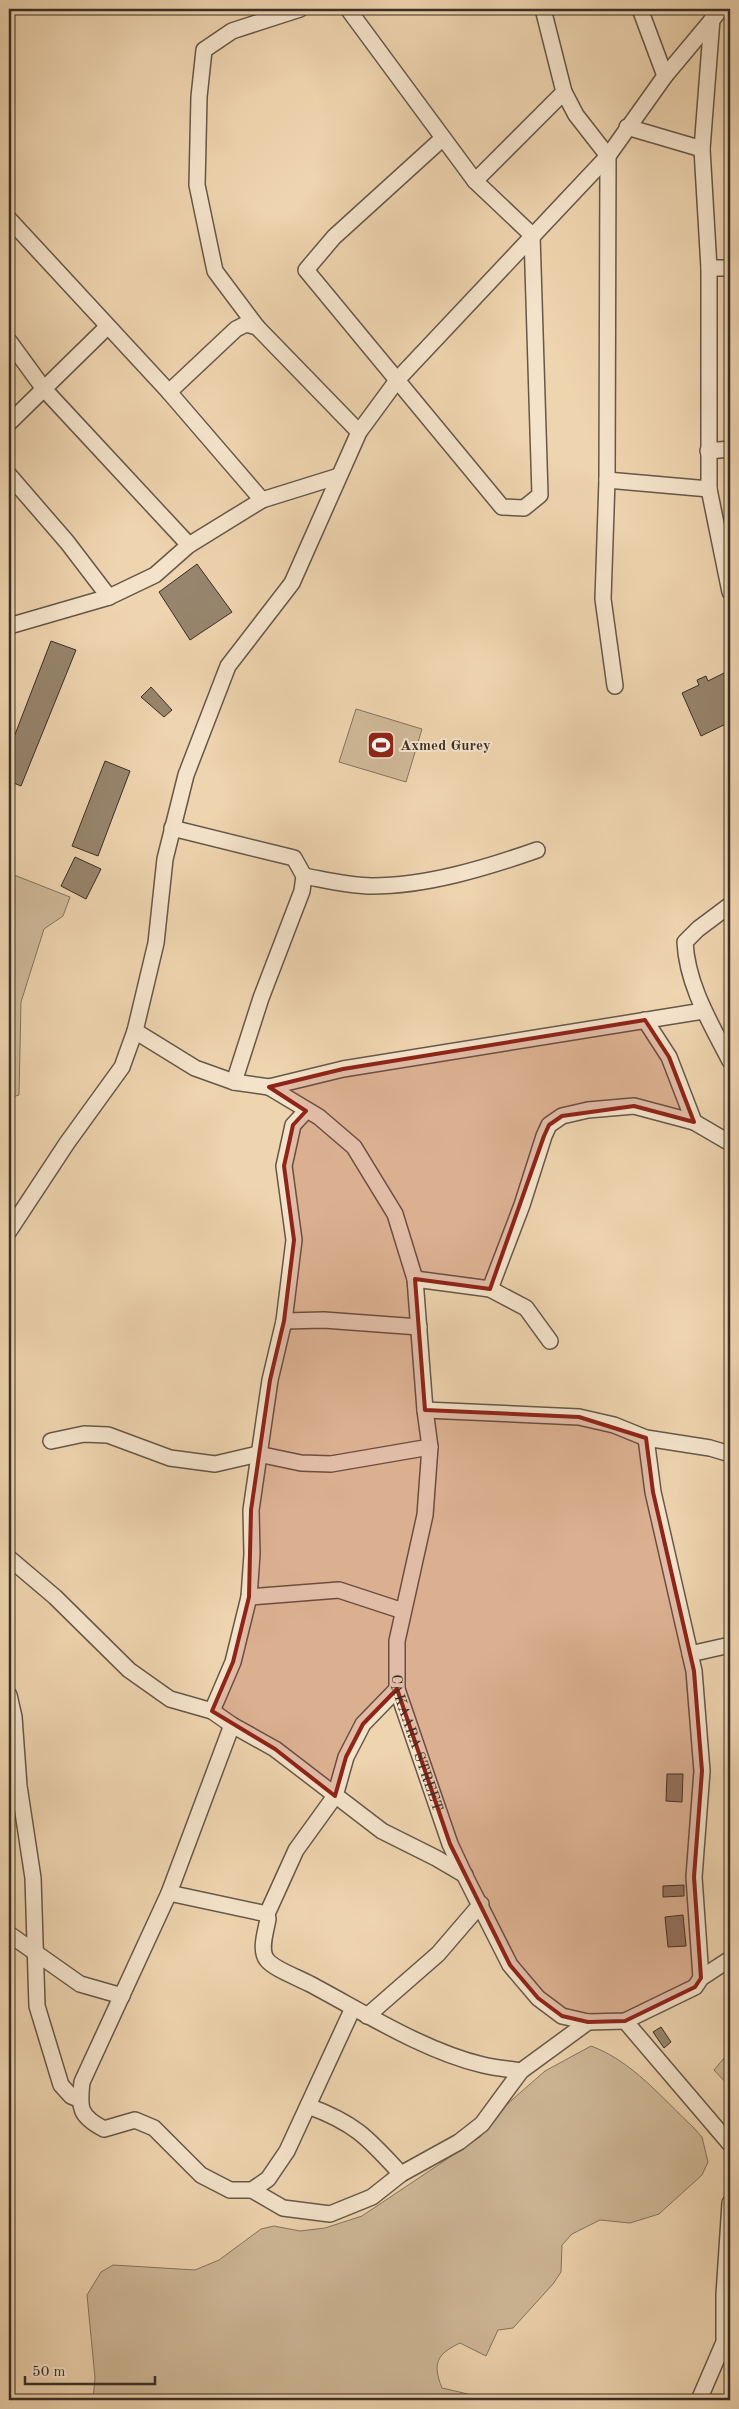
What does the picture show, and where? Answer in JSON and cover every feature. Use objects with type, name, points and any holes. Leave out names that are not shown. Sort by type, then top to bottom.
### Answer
[{"type":"street","points":[[300,9],[232,31],[204,50],[200,97],[197,185],[215,271],[257,327],[359,432]]},
{"type":"street","points":[[348,9],[475,181],[532,235],[540,495],[524,508],[502,507],[306,270],[334,237],[443,138]]},
{"type":"street","points":[[543,9],[564,92],[576,115],[608,156],[607,480],[603,599],[615,686]]},
{"type":"street","points":[[640,9],[665,76]]},
{"type":"street","points":[[9,1231],[67,1143],[122,1067],[135,1031],[156,943],[165,859],[186,775],[228,666],[292,583],[359,432],[398,379],[608,156],[665,76],[717,14]]},
{"type":"street","points":[[717,14],[702,149],[709,268],[708,451],[709,488],[730,592]]},
{"type":"street","points":[[475,181],[564,92]]},
{"type":"street","points":[[627,127],[702,149]]},
{"type":"street","points":[[9,219],[169,392],[262,500]]},
{"type":"street","points":[[709,268],[730,268]]},
{"type":"street","points":[[169,392],[236,329],[246,324],[257,327]]},
{"type":"street","points":[[9,423],[107,327]]},
{"type":"street","points":[[9,341],[44,389],[189,545]]},
{"type":"street","points":[[708,451],[730,449]]},
{"type":"street","points":[[9,475],[67,542],[110,597]]},
{"type":"street","points":[[9,626],[110,597],[155,574],[189,545],[262,500],[339,476]]},
{"type":"street","points":[[607,480],[709,488]]},
{"type":"street","points":[[172,828],[294,858],[304,876],[302,891],[261,998],[234,1082]]},
{"type":"street","points":[[304,876],[370,886],[396,885],[485,868],[536,850]]},
{"type":"street","points":[[730,905],[698,929],[685,942],[686,960],[703,1010],[730,1061]]},
{"type":"street","points":[[135,1031],[195,1068],[234,1082],[269,1087],[343,1069],[703,1010]]},
{"type":"street","points":[[646,1020],[668,1057],[694,1122]]},
{"type":"street","name":"CAKAARA STREET","points":[[269,1087],[319,1117],[354,1147],[395,1214],[415,1279],[425,1410],[430,1447],[425,1515],[396,1641],[397,1689],[450,1844],[510,1965],[538,1998],[562,2016],[588,2022],[625,2021]]},
{"type":"street","points":[[490,1289],[522,1205],[549,1124],[562,1116],[588,1110],[634,1106],[694,1122],[730,1143]]},
{"type":"street","points":[[212,1711],[233,1662],[249,1597],[252,1554],[251,1510],[258,1454],[270,1380],[284,1321],[294,1240],[284,1166],[293,1125],[306,1110]]},
{"type":"street","points":[[415,1279],[490,1289],[526,1308],[550,1341]]},
{"type":"street","points":[[284,1321],[324,1320],[419,1326]]},
{"type":"street","points":[[425,1410],[579,1417],[614,1425],[646,1438],[710,1448],[730,1454]]},
{"type":"street","points":[[51,1441],[84,1434],[108,1435],[170,1458],[215,1464],[258,1454],[301,1463],[331,1464],[430,1447]]},
{"type":"street","points":[[646,1438],[653,1492],[694,1671],[702,1771],[694,1877],[702,1978]]},
{"type":"street","points":[[9,1558],[55,1597],[129,1670],[170,1699],[212,1711],[232,1725],[276,1748],[382,1831],[436,1858],[465,1876]]},
{"type":"street","points":[[249,1597],[339,1590],[403,1611]]},
{"type":"street","points":[[690,1654],[730,1645]]},
{"type":"street","points":[[397,1689],[363,1724],[346,1757],[335,1796],[296,1850],[267,1914],[268,1919],[263,1949],[266,1958],[273,1966],[288,1972],[367,2016],[424,2044],[482,2065],[521,2072]]},
{"type":"street","points":[[9,1695],[14,1717],[19,1786],[33,1878],[37,2006],[62,2085],[71,2096],[80,2100]]},
{"type":"street","points":[[232,1725],[169,1893],[82,2082],[81,2110],[89,2122],[104,2129],[134,2120],[154,2128],[201,2175],[230,2190],[252,2190],[283,2208],[330,2214],[372,2197],[401,2174],[459,2142],[482,2124],[521,2072],[588,2022]]},
{"type":"street","points":[[169,1893],[267,1914]]},
{"type":"street","points":[[367,2016],[438,1954],[480,1904]]},
{"type":"street","points":[[9,1934],[80,1984],[122,1996]]},
{"type":"street","points":[[730,1959],[702,1978],[695,1987],[625,2021],[730,2144]]},
{"type":"street","points":[[252,2190],[268,2179],[287,2151],[353,2008]]},
{"type":"street","points":[[308,2106],[334,2116],[356,2128],[401,2174]]},
{"type":"street","points":[[699,2400],[727,2342],[724,2295],[730,2203]]},
{"type":"highlighted area","points":[[645,1020],[669,1057],[694,1122],[634,1106],[562,1116],[549,1125],[544,1136],[490,1289],[415,1279],[425,1410],[579,1417],[646,1438],[653,1492],[694,1671],[702,1771],[694,1877],[701,1978],[695,1987],[625,2021],[588,2022],[562,2016],[538,1998],[510,1965],[450,1844],[397,1689],[363,1724],[346,1757],[335,1796],[275,1749],[212,1711],[233,1662],[249,1597],[251,1510],[270,1380],[284,1321],[294,1240],[284,1166],[293,1125],[306,1111],[269,1087],[343,1069]]},
{"type":"shaded area","name":"Axmed Gurey","points":[[356,709],[422,729],[406,782],[339,762]]},
{"type":"shaded area","points":[[9,873],[70,897],[63,916],[44,929],[21,1002],[19,1095],[9,1098]]},
{"type":"shaded area","points":[[591,2046],[620,2061],[646,2081],[693,2127],[702,2137],[708,2162],[702,2175],[659,2214],[630,2223],[600,2220],[572,2234],[562,2245],[561,2272],[553,2284],[513,2328],[498,2330],[486,2356],[460,2343],[442,2355],[437,2366],[437,2372],[442,2388],[468,2394],[472,2400],[93,2400],[95,2378],[87,2295],[101,2272],[113,2265],[195,2270],[219,2260],[261,2229],[274,2226],[300,2231],[325,2228],[362,2216],[480,2137],[505,2106],[545,2071]]},
{"type":"shaded area","points":[[730,2051],[730,2087],[714,2070]]},
{"type":"building","points":[[197,564],[232,612],[190,640],[159,592]]},
{"type":"building","points":[[51,641],[76,650],[21,786],[9,781],[9,750]]},
{"type":"building","points":[[724,673],[730,687],[730,722],[701,736],[682,693],[699,685],[697,680],[706,676],[708,681]]},
{"type":"building","points":[[151,687],[172,710],[164,717],[141,697]]},
{"type":"building","points":[[105,761],[130,771],[98,856],[72,846]]},
{"type":"building","points":[[75,857],[101,869],[86,899],[61,886]]},
{"type":"building","points":[[667,1774],[683,1774],[682,1802],[666,1801]]},
{"type":"building","points":[[684,1885],[684,1896],[663,1897],[663,1886]]},
{"type":"building","points":[[683,1915],[686,1946],[668,1947],[665,1917]]},
{"type":"building","points":[[661,2027],[671,2042],[664,2048],[653,2032]]},
{"type":"place","name":"Axmed Gurey","points":[[381,745]]}]
